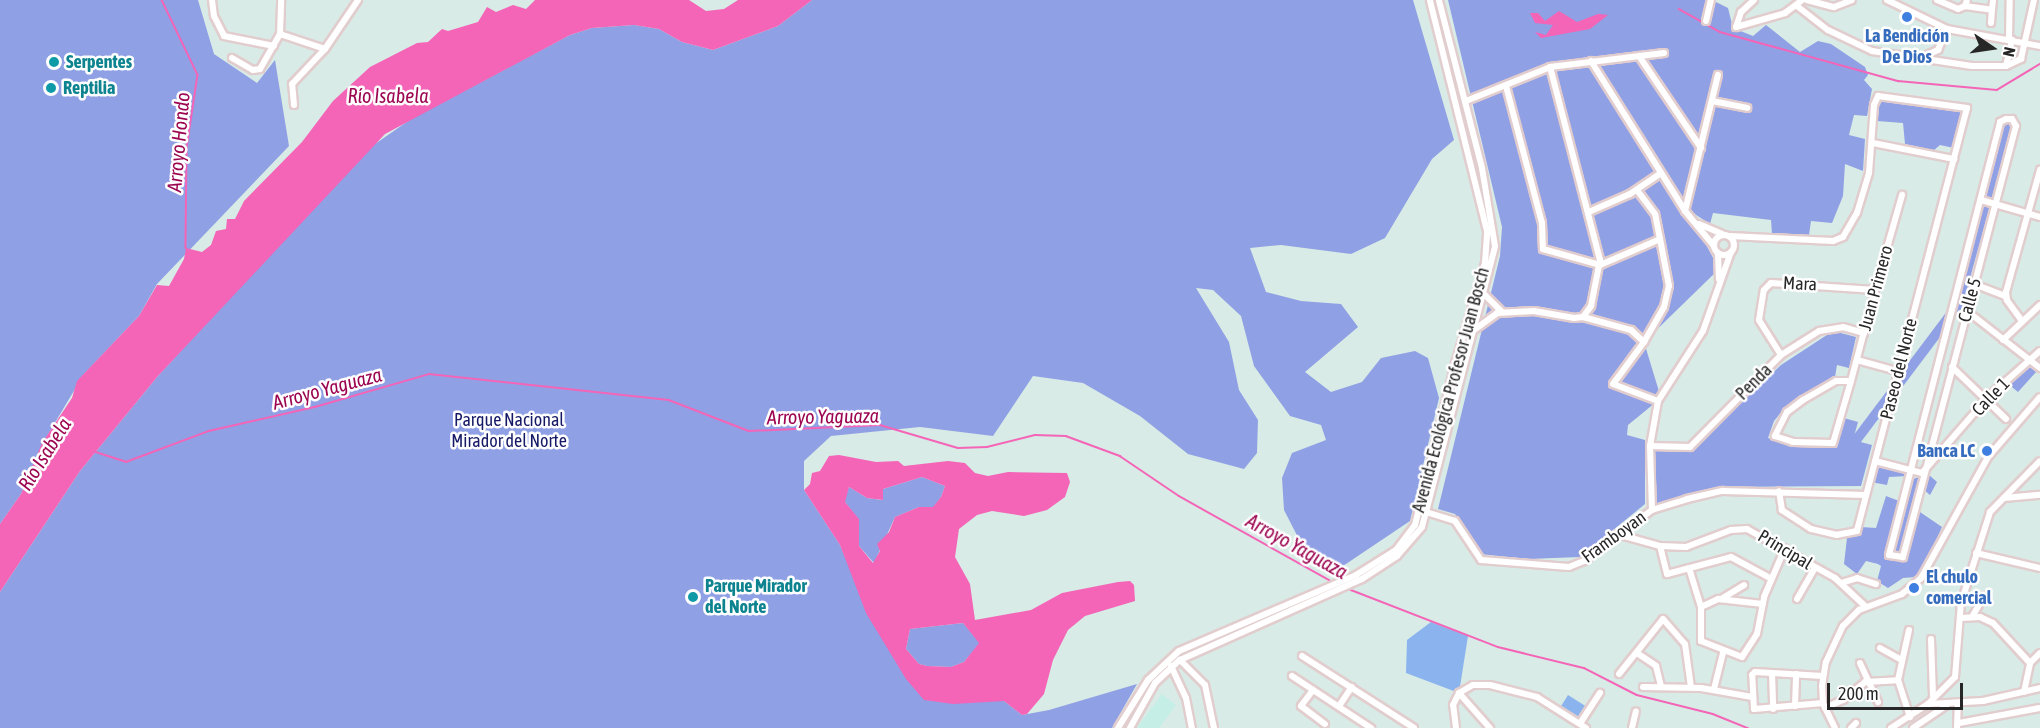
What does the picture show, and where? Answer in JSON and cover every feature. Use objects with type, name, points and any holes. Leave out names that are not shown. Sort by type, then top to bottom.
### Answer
[{"type":"street","points":[[212,0],[214,16],[224,36],[274,46]]},
{"type":"street","points":[[232,57],[257,72],[280,34],[281,0]]},
{"type":"street","points":[[294,105],[292,84],[325,49],[358,0]]},
{"type":"street","name":"Avenida Ecológica Profesor Juan Bosch","points":[[1130,728],[1144,698],[1172,669],[1294,605],[1314,592],[1356,575],[1404,542],[1419,511],[1451,375],[1485,263],[1487,231],[1430,0]]},
{"type":"street","name":"Avenida Ecológica Profesor Juan Bosch","points":[[1118,728],[1148,680],[1168,658],[1192,644],[1294,605],[1322,597],[1362,579],[1414,539],[1427,512],[1485,295],[1495,239],[1466,101],[1439,0]]},
{"type":"street","points":[[1706,21],[1711,0]]},
{"type":"street","points":[[1754,0],[1741,12],[1737,27],[1747,27],[1797,6],[1804,0],[1834,7],[1852,0]]},
{"type":"street","points":[[1887,0],[1947,29],[2040,46]]},
{"type":"street","points":[[1991,23],[1993,0]]},
{"type":"street","points":[[2006,66],[2010,40],[2010,0]]},
{"type":"street","points":[[1797,6],[1849,42],[1895,57],[1923,57],[1972,66],[2006,66],[2021,59],[2034,0]]},
{"type":"street","points":[[1939,1],[1992,10]]},
{"type":"street","points":[[1923,57],[1938,50],[1947,29]]},
{"type":"street","points":[[280,34],[325,49]]},
{"type":"street","points":[[1466,101],[1550,67],[1664,53]]},
{"type":"street","points":[[1639,56],[1701,148]]},
{"type":"street","points":[[1591,61],[1675,197],[1718,253],[1716,294]]},
{"type":"street","points":[[1550,67],[1591,211],[1600,265],[1591,306],[1583,317]]},
{"type":"street","points":[[1685,212],[1718,75]]},
{"type":"street","points":[[1506,86],[1542,223],[1543,249],[1600,265],[1660,239]]},
{"type":"street","name":"Paseo del Norte","points":[[1779,491],[1782,510],[1811,529],[1838,535],[1857,531],[1967,108],[1881,95],[1874,105],[1873,143]]},
{"type":"street","points":[[1712,101],[1747,108]]},
{"type":"street","name":"Calle 5","points":[[1911,471],[1889,555],[1903,557],[1922,473],[2016,126],[2009,118],[2001,122],[1981,200]]},
{"type":"street","points":[[1696,223],[1730,236],[1749,235],[1833,242],[1843,237],[1857,213],[1873,143],[1954,159]]},
{"type":"street","points":[[2005,294],[2040,170]]},
{"type":"street","points":[[1591,211],[1637,190],[1661,173]]},
{"type":"street","points":[[1637,190],[1655,214],[1669,286],[1660,315],[1644,342],[1612,384],[1658,401]]},
{"type":"street","points":[[1675,197],[1690,193]]},
{"type":"street","name":"Juan Primero","points":[[1851,381],[1836,381],[1803,400],[1787,412],[1775,436],[1793,442],[1833,443],[1851,381],[1857,360],[1902,195]]},
{"type":"street","points":[[1911,471],[1981,200],[1995,206],[2040,217]]},
{"type":"street","points":[[1714,246],[1723,234]]},
{"type":"street","points":[[1652,510],[1650,446],[1658,401],[1703,331],[1731,252],[1735,245],[1749,235]]},
{"type":"street","points":[[1730,236],[1735,245]]},
{"type":"street","points":[[1718,253],[1731,252]]},
{"type":"street","name":"Mara","points":[[1781,355],[1759,320],[1764,290],[1771,283],[1875,290]]},
{"type":"street","points":[[1974,284],[2005,294],[2022,321]]},
{"type":"street","points":[[1956,294],[1969,302]]},
{"type":"street","points":[[1485,295],[1502,312]]},
{"type":"street","points":[[2002,340],[2040,305]]},
{"type":"street","points":[[1474,330],[1502,312],[1534,311],[1583,317],[1630,330],[1644,342]]},
{"type":"street","points":[[1967,311],[2040,368]]},
{"type":"street","name":"Penda","points":[[1650,446],[1690,447],[1781,355],[1827,327],[1864,333]]},
{"type":"street","name":"Calle 1","points":[[1922,473],[1986,399],[2040,351]]},
{"type":"street","points":[[1857,360],[1898,371]]},
{"type":"street","points":[[1952,367],[2006,419]]},
{"type":"street","points":[[1835,728],[1824,705],[1823,676],[1843,626],[1865,606],[1902,594],[1921,578],[1988,457],[2040,397]]},
{"type":"street","points":[[1875,461],[1922,473]]},
{"type":"street","points":[[1891,728],[1929,704],[1933,696],[1955,677],[1960,618],[1976,553],[1990,512],[2040,461]]},
{"type":"street","name":"Framboyan","points":[[1419,511],[1455,521],[1474,555],[1490,563],[1569,567],[1584,561],[1652,510],[1723,491],[1866,495]]},
{"type":"street","points":[[2004,498],[2040,495]]},
{"type":"street","name":"Principal","points":[[1617,534],[1660,546],[1686,547],[1739,528],[1760,533],[1841,583],[1865,606]]},
{"type":"street","points":[[1660,546],[1667,574],[1731,557],[1770,578]]},
{"type":"street","points":[[1689,568],[1701,607],[1701,641],[1738,658],[1746,652],[1757,634],[1770,578],[1785,548]]},
{"type":"street","points":[[1976,553],[2040,568]]},
{"type":"street","points":[[1797,599],[1815,568]]},
{"type":"street","points":[[1841,583],[1855,578],[1876,584]]},
{"type":"street","points":[[1701,607],[1721,599],[1744,585]]},
{"type":"street","points":[[1972,617],[1984,596]]},
{"type":"street","points":[[1721,599],[1763,604]]},
{"type":"street","points":[[1960,618],[1972,617],[1993,623],[2030,663]]},
{"type":"street","points":[[1619,674],[1661,620],[1666,620],[1685,644],[1691,687]]},
{"type":"street","points":[[1909,630],[1898,680],[1910,717]]},
{"type":"street","points":[[1931,639],[1933,696]]},
{"type":"street","points":[[1881,648],[1902,660]]},
{"type":"street","points":[[1714,689],[1724,652]]},
{"type":"street","points":[[1637,653],[1656,666],[1661,686]]},
{"type":"street","points":[[2024,692],[2030,663],[2040,653]]},
{"type":"street","points":[[1302,656],[1414,728]]},
{"type":"street","points":[[1182,662],[1205,685],[1214,728]]},
{"type":"street","points":[[1860,663],[1878,702]]},
{"type":"street","points":[[1172,669],[1188,704],[1192,728]]},
{"type":"street","points":[[1823,676],[1755,672],[1752,697],[1754,709],[1824,705],[1843,700],[1865,682],[1870,684],[1898,680]]},
{"type":"street","points":[[1772,672],[1773,709]]},
{"type":"street","points":[[1795,706],[1796,674]]},
{"type":"street","points":[[1292,676],[1371,728]]},
{"type":"street","points":[[1456,728],[1453,705],[1459,693],[1473,685],[1504,686],[1537,697],[1581,722],[1587,728]]},
{"type":"street","points":[[1339,706],[1352,687]]},
{"type":"street","points":[[1643,687],[1714,689],[1752,697]]},
{"type":"street","points":[[1929,704],[1958,705],[2040,688]]},
{"type":"street","points":[[1313,690],[1299,705],[1325,724]]},
{"type":"street","points":[[1459,693],[1490,728]]},
{"type":"street","points":[[1581,722],[1600,693]]},
{"type":"street","points":[[1958,705],[1958,726],[2040,708]]},
{"type":"street","points":[[1913,728],[1946,706]]},
{"type":"street","points":[[1632,728],[1636,711]]},
{"type":"shaded area","points":[[1431,622],[1468,636],[1459,693],[1406,673],[1407,640]]},
{"type":"shaded area","points":[[1162,694],[1176,705],[1159,728],[1137,728]]},
{"type":"shaded area","points":[[1568,695],[1587,707],[1580,718],[1561,706]]},
{"type":"green space","points":[[0,0],[198,0],[214,54],[257,83],[275,60],[289,146],[157,284],[139,316],[84,374],[44,441],[21,494],[0,524]]},
{"type":"green space","name":"Parque Nacional Mirador del Norte","points":[[812,0],[1413,0],[1454,140],[1432,159],[1385,238],[1351,254],[1281,245],[1250,248],[1266,292],[1301,301],[1341,304],[1358,327],[1305,372],[1331,392],[1362,382],[1381,358],[1415,351],[1428,358],[1439,398],[1410,521],[1337,570],[1304,549],[1284,510],[1282,478],[1292,453],[1326,440],[1321,425],[1290,416],[1254,366],[1241,316],[1213,290],[1196,288],[1229,342],[1239,390],[1258,420],[1257,453],[1244,469],[1188,454],[1140,416],[1083,383],[1033,376],[993,436],[920,427],[831,436],[804,461],[804,490],[840,545],[878,632],[896,659],[1004,701],[1022,715],[1049,710],[1137,684],[1112,728],[0,728],[0,592],[80,471],[158,376],[365,151],[411,119],[570,35],[592,28],[634,25],[659,29],[682,42],[713,50],[778,26]]},
{"type":"green space","points":[[1448,0],[1712,0],[1728,8],[1733,28],[1753,36],[1766,25],[1800,52],[1818,41],[1831,44],[1865,67],[1868,75],[1864,80],[1872,89],[1867,116],[1854,115],[1849,135],[1865,139],[1863,171],[1845,164],[1843,196],[1832,223],[1811,221],[1809,235],[1772,234],[1771,220],[1713,213],[1710,224],[1687,209],[1719,269],[1644,342],[1661,398],[1628,425],[1627,435],[1645,440],[1645,504],[1580,557],[1528,559],[1480,554],[1455,514],[1438,509],[1500,256],[1502,227]]},
{"type":"green space","points":[[1880,99],[1960,108],[1963,113],[1954,148],[1940,145],[1933,151],[1905,144],[1903,123],[1877,121],[1875,106]]},
{"type":"green space","points":[[2004,122],[2014,122],[1991,201],[1984,198]]},
{"type":"green space","points":[[1980,202],[1990,206],[1965,296],[1959,291]]},
{"type":"green space","points":[[1957,298],[1965,304],[1859,445],[1851,439]]},
{"type":"green space","points":[[1833,331],[1856,337],[1849,368],[1837,365],[1835,377],[1783,410],[1774,421],[1768,438],[1786,444],[1835,447],[1844,418],[1858,422],[1853,440],[1872,445],[1861,486],[1720,487],[1652,505],[1650,449],[1690,450],[1781,365]]},
{"type":"green space","points":[[2026,365],[2037,371],[2018,392],[2007,383]]},
{"type":"green space","points":[[1876,463],[1907,472],[1908,476],[1889,477],[1887,485],[1871,482]]},
{"type":"green space","points":[[1928,474],[1937,482],[1930,495],[1923,489],[1917,510],[1942,527],[1923,570],[1916,577],[1903,578],[1888,588],[1877,581],[1881,566],[1878,564],[1866,561],[1857,574],[1844,564],[1847,538],[1858,533],[1861,527],[1876,528],[1886,496],[1899,501],[1910,480]]},
{"type":"green space","points":[[922,477],[945,486],[941,497],[933,508],[919,507],[895,517],[874,563],[859,546],[858,519],[845,502],[845,495],[849,487],[867,498],[882,500],[883,489]]},
{"type":"green space","points":[[963,623],[980,643],[964,662],[951,667],[927,666],[919,664],[906,649],[910,629]]},
{"type":"water","name":"Río Isabela","points":[[535,0],[689,0],[706,11],[724,9],[738,0],[812,0],[778,26],[713,50],[682,42],[659,29],[634,25],[592,28],[570,35],[385,134],[158,376],[80,471],[0,592],[0,524],[21,494],[42,443],[72,398],[77,381],[139,316],[157,285],[169,286],[184,259],[186,248],[202,252],[211,245],[216,231],[226,229],[227,219],[235,219],[244,201],[302,142],[333,101],[370,67],[417,43],[428,42],[442,29],[448,31],[478,22],[487,7],[496,12],[513,5],[526,9]]},
{"type":"water","points":[[1559,11],[1577,22],[1598,14],[1608,15],[1590,29],[1541,38],[1535,32],[1546,35],[1553,25],[1535,23],[1530,13],[1538,13],[1545,21]]},
{"type":"water","points":[[839,455],[876,462],[898,461],[904,466],[948,461],[965,463],[975,473],[988,476],[1008,472],[1067,473],[1070,482],[1065,497],[1047,510],[1024,516],[992,511],[977,515],[959,529],[955,557],[970,584],[975,620],[1031,610],[1062,593],[1118,582],[1130,581],[1134,585],[1135,601],[1085,616],[1068,630],[1053,660],[1044,694],[1027,714],[1022,715],[1004,701],[953,704],[924,700],[906,679],[866,613],[840,545],[804,490],[810,484],[812,473],[820,471],[829,456]],"holes":[[[922,477],[945,486],[941,497],[933,507],[919,507],[895,517],[889,532],[877,544],[880,551],[873,563],[859,546],[859,519],[845,502],[849,487],[867,498],[883,500],[883,489]],[[963,623],[979,643],[964,662],[951,667],[927,666],[919,664],[906,649],[910,629]]]},
{"type":"waterway","name":"Arroyo Hondo","points":[[162,0],[198,75],[187,148],[186,248]]},
{"type":"waterway","points":[[1679,9],[1720,32],[1898,81],[1997,90],[2040,64]]},
{"type":"waterway","name":"Arroyo Yaguaza","points":[[96,452],[126,462],[209,431],[315,407],[429,374],[669,400],[749,431],[880,425],[958,448],[987,447],[1035,435],[1066,436],[1120,456],[1179,496],[1333,582]]},
{"type":"waterway","name":"Arroyo Yaguaza","points":[[1346,588],[1498,647],[1584,668],[1637,695],[1713,714],[1748,728]]},
{"type":"place","name":"La Bendición De Dios","points":[[1907,17]]},
{"type":"place","name":"Serpentes","points":[[54,62]]},
{"type":"place","name":"Reptilia","points":[[51,88]]},
{"type":"place","name":"Banca LC","points":[[1987,451]]},
{"type":"place","name":"El chulo comercial","points":[[1914,588]]},
{"type":"place","name":"Parque Mirador del Norte","points":[[693,597]]}]
